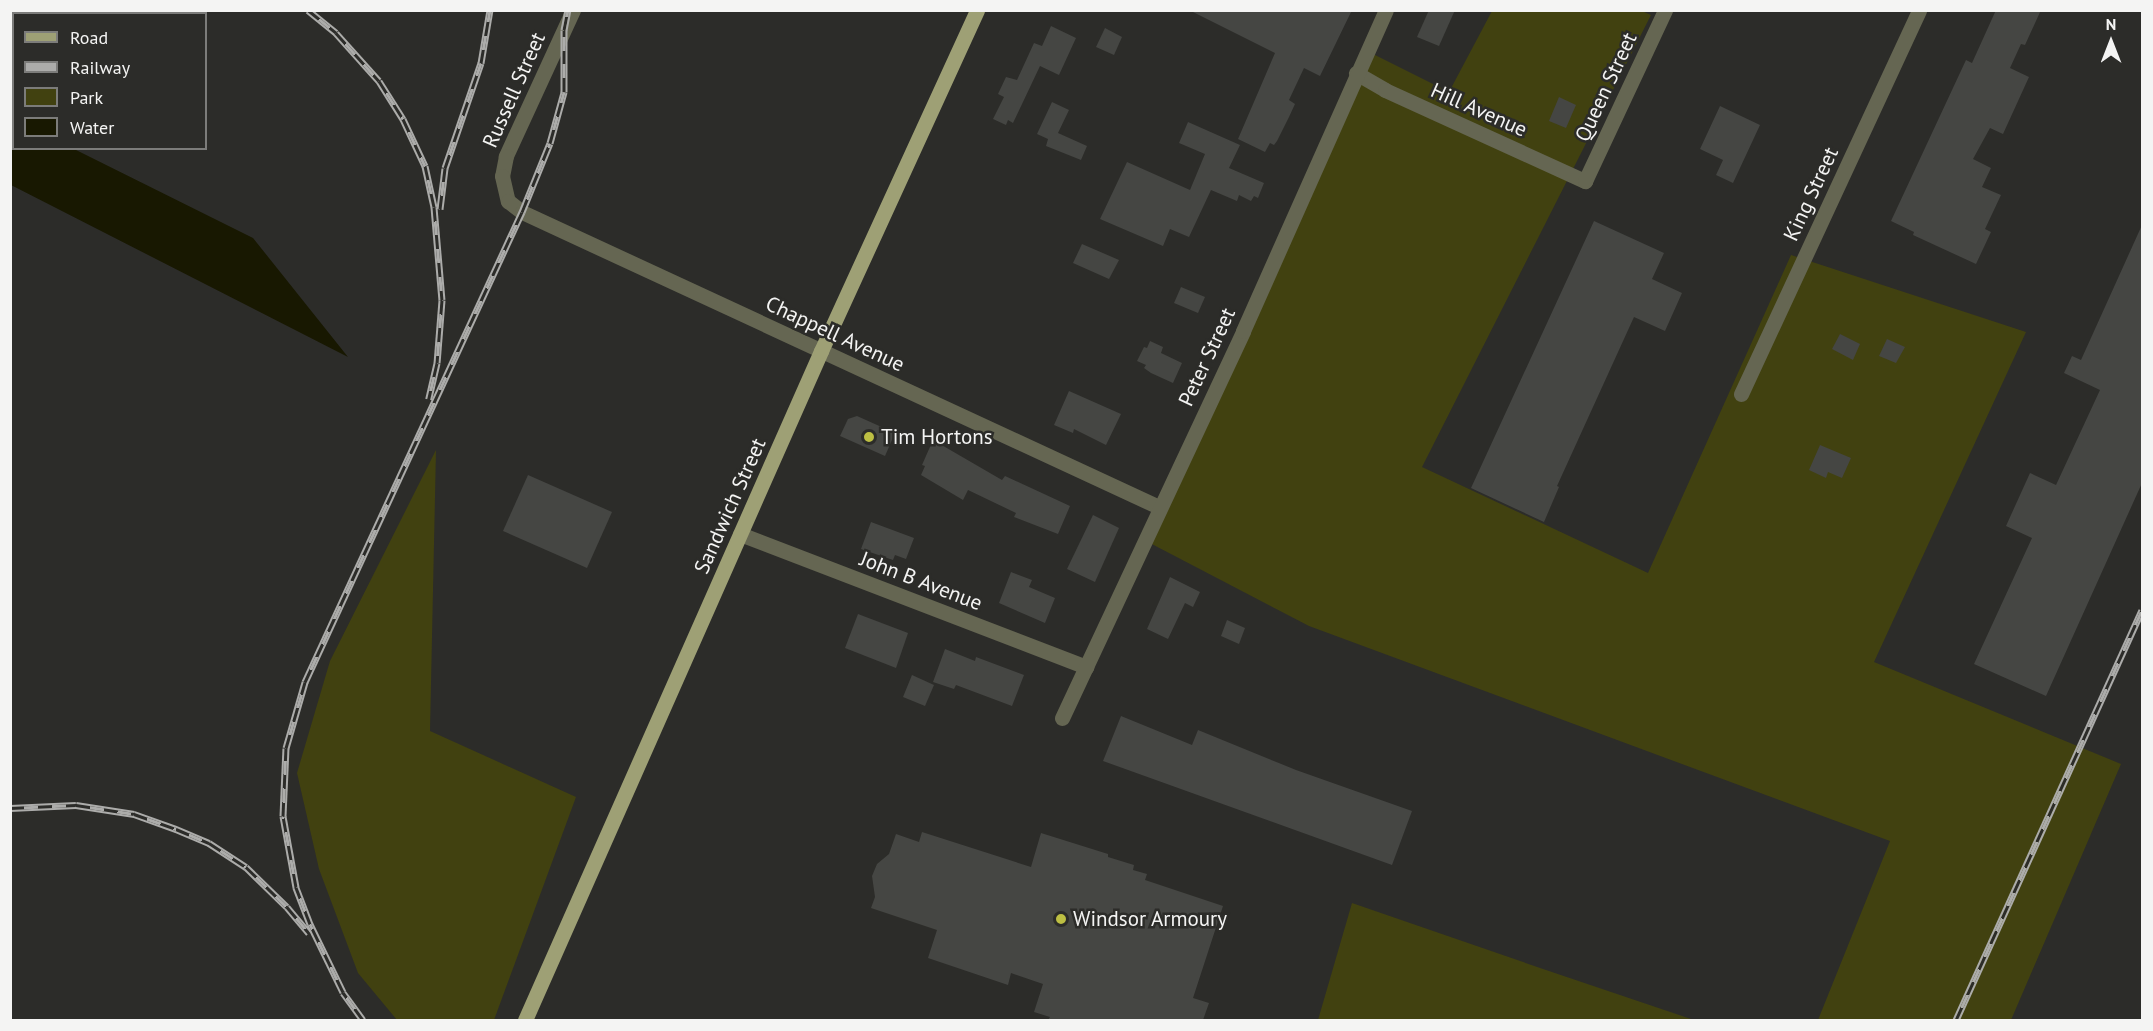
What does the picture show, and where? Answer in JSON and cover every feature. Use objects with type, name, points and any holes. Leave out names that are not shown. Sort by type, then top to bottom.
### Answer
[{"type":"main road","name":"Sandwich Street","points":[[525,1020],[740,534],[976,10]]},
{"type":"street","name":"Russell Street","points":[[503,189],[502,176],[506,156],[573,10]]},
{"type":"street","name":"Peter Street","points":[[1062,718],[1243,331],[1386,10]]},
{"type":"street","name":"Queen Street","points":[[1585,181],[1665,10]]},
{"type":"street","name":"King Street","points":[[1742,394],[1919,10]]},
{"type":"street","name":"Hill Avenue","points":[[1356,74],[1385,90],[1585,181]]},
{"type":"street","name":"Chappell Avenue","points":[[503,189],[508,201],[522,212],[1159,507]]},
{"type":"street","name":"John B Avenue","points":[[740,534],[1086,667]]},
{"type":"green space","points":[[1492,11],[1642,11],[1651,15],[1422,467],[1648,573],[1791,255],[2026,332],[1874,662],[2121,764],[2011,1020],[1818,1020],[1890,841],[1309,626],[1146,541],[1371,53],[1449,92]]},
{"type":"green space","points":[[436,450],[430,731],[576,797],[494,1020],[397,1020],[358,973],[319,869],[297,773],[330,661]]},
{"type":"green space","points":[[1352,903],[1546,970],[1694,1020],[1318,1020]]},
{"type":"water","points":[[10,117],[12,118],[12,150],[76,150],[253,238],[348,357],[11,185]]},
{"type":"building","points":[[1189,10],[1352,10],[1320,76],[1304,68],[1289,100],[1295,104],[1289,117],[1277,141],[1274,145],[1270,143],[1265,152],[1238,139],[1275,53]]},
{"type":"building","points":[[1429,10],[1455,10],[1439,46],[1417,37]]},
{"type":"building","points":[[1996,10],[2041,10],[2025,45],[2021,44],[2010,68],[2029,77],[2003,134],[1990,128],[1973,159],[1991,168],[1982,187],[2001,195],[1985,229],[1991,232],[1976,264],[1913,235],[1914,232],[1891,221],[1966,60],[1972,63]]},
{"type":"building","points":[[1051,26],[1076,38],[1059,75],[1040,66],[1013,123],[1008,120],[1006,125],[993,119],[1004,97],[998,94],[1006,77],[1017,80],[1034,43],[1042,46]]},
{"type":"building","points":[[1105,28],[1122,37],[1114,55],[1096,47]]},
{"type":"building","points":[[1559,97],[1576,105],[1566,128],[1549,121]]},
{"type":"building","points":[[1052,102],[1069,110],[1058,133],[1087,146],[1081,160],[1046,146],[1048,139],[1037,134]]},
{"type":"building","points":[[1720,106],[1760,125],[1733,183],[1716,175],[1723,160],[1700,149]]},
{"type":"building","points":[[1188,122],[1240,145],[1229,168],[1264,183],[1258,198],[1254,196],[1251,201],[1239,195],[1237,201],[1211,190],[1189,237],[1170,229],[1163,246],[1100,219],[1127,162],[1190,190],[1205,154],[1179,143]]},
{"type":"building","points":[[1594,221],[1664,253],[1652,279],[1682,293],[1665,331],[1634,317],[1557,486],[1559,487],[1544,522],[1471,488]]},
{"type":"building","points":[[2142,225],[2142,483],[2046,696],[1974,664],[2032,538],[2006,526],[2030,473],[2056,485],[2100,390],[2064,373],[2072,356],[2081,360]]},
{"type":"building","points":[[1082,244],[1119,260],[1109,279],[1073,263]]},
{"type":"building","points":[[1181,287],[1205,297],[1198,313],[1174,303]]},
{"type":"building","points":[[1840,334],[1860,344],[1853,360],[1832,349]]},
{"type":"building","points":[[1887,339],[1905,347],[1896,363],[1879,356]]},
{"type":"building","points":[[1150,341],[1163,347],[1161,353],[1182,363],[1173,383],[1151,373],[1144,368],[1146,365],[1137,361]]},
{"type":"building","points":[[1069,391],[1121,414],[1106,445],[1074,429],[1073,433],[1054,425]]},
{"type":"building","points":[[857,416],[895,433],[885,456],[840,436],[848,419]]},
{"type":"building","points":[[933,440],[1002,480],[1005,476],[1070,506],[1058,534],[1014,517],[1016,513],[968,490],[963,500],[921,475],[925,466],[922,465]]},
{"type":"building","points":[[1820,445],[1851,458],[1842,478],[1828,472],[1826,478],[1809,470]]},
{"type":"building","points":[[528,475],[612,512],[587,568],[503,531]]},
{"type":"building","points":[[1093,515],[1119,528],[1095,582],[1067,569]]},
{"type":"building","points":[[871,522],[914,538],[906,559],[895,555],[893,560],[861,549]]},
{"type":"building","points":[[1011,572],[1032,580],[1029,587],[1055,598],[1045,623],[999,603]]},
{"type":"building","points":[[1170,577],[1200,592],[1193,607],[1185,603],[1168,639],[1147,629]]},
{"type":"building","points":[[858,614],[908,633],[896,668],[845,648]]},
{"type":"building","points":[[1227,620],[1245,628],[1239,644],[1221,636]]},
{"type":"building","points":[[945,649],[975,661],[976,657],[1024,675],[1012,706],[956,685],[954,689],[933,682]]},
{"type":"building","points":[[912,675],[934,685],[925,706],[903,697]]},
{"type":"building","points":[[1121,716],[1192,745],[1198,730],[1296,770],[1412,811],[1392,865],[1103,761]]},
{"type":"building","name":"Windsor Armoury","points":[[922,832],[1031,867],[1041,833],[1108,854],[1108,857],[1134,865],[1133,870],[1147,874],[1145,880],[1223,906],[1193,998],[1209,1003],[1203,1020],[1048,1020],[1050,1017],[1034,1012],[1043,984],[1011,973],[1008,985],[928,958],[937,930],[871,908],[875,897],[872,876],[877,864],[889,854],[896,834],[919,842]]},
{"type":"railway","points":[[308,10],[336,33],[379,81],[403,119],[425,166],[434,207],[442,300],[437,363],[429,399]]},
{"type":"railway","points":[[440,209],[445,168],[481,63],[490,10]]},
{"type":"railway","points":[[363,1020],[343,992],[310,924],[296,887],[283,816],[286,748],[305,682],[522,212],[550,143],[564,92],[564,30],[568,10]]},
{"type":"railway","points":[[1956,1020],[2142,610]]},
{"type":"railway","points":[[10,808],[76,805],[134,814],[176,829],[209,843],[246,867],[287,907],[309,933]]},
{"type":"place","name":"Tim Hortons","points":[[869,437]]},
{"type":"place","name":"Windsor Armoury","points":[[1061,919]]}]
